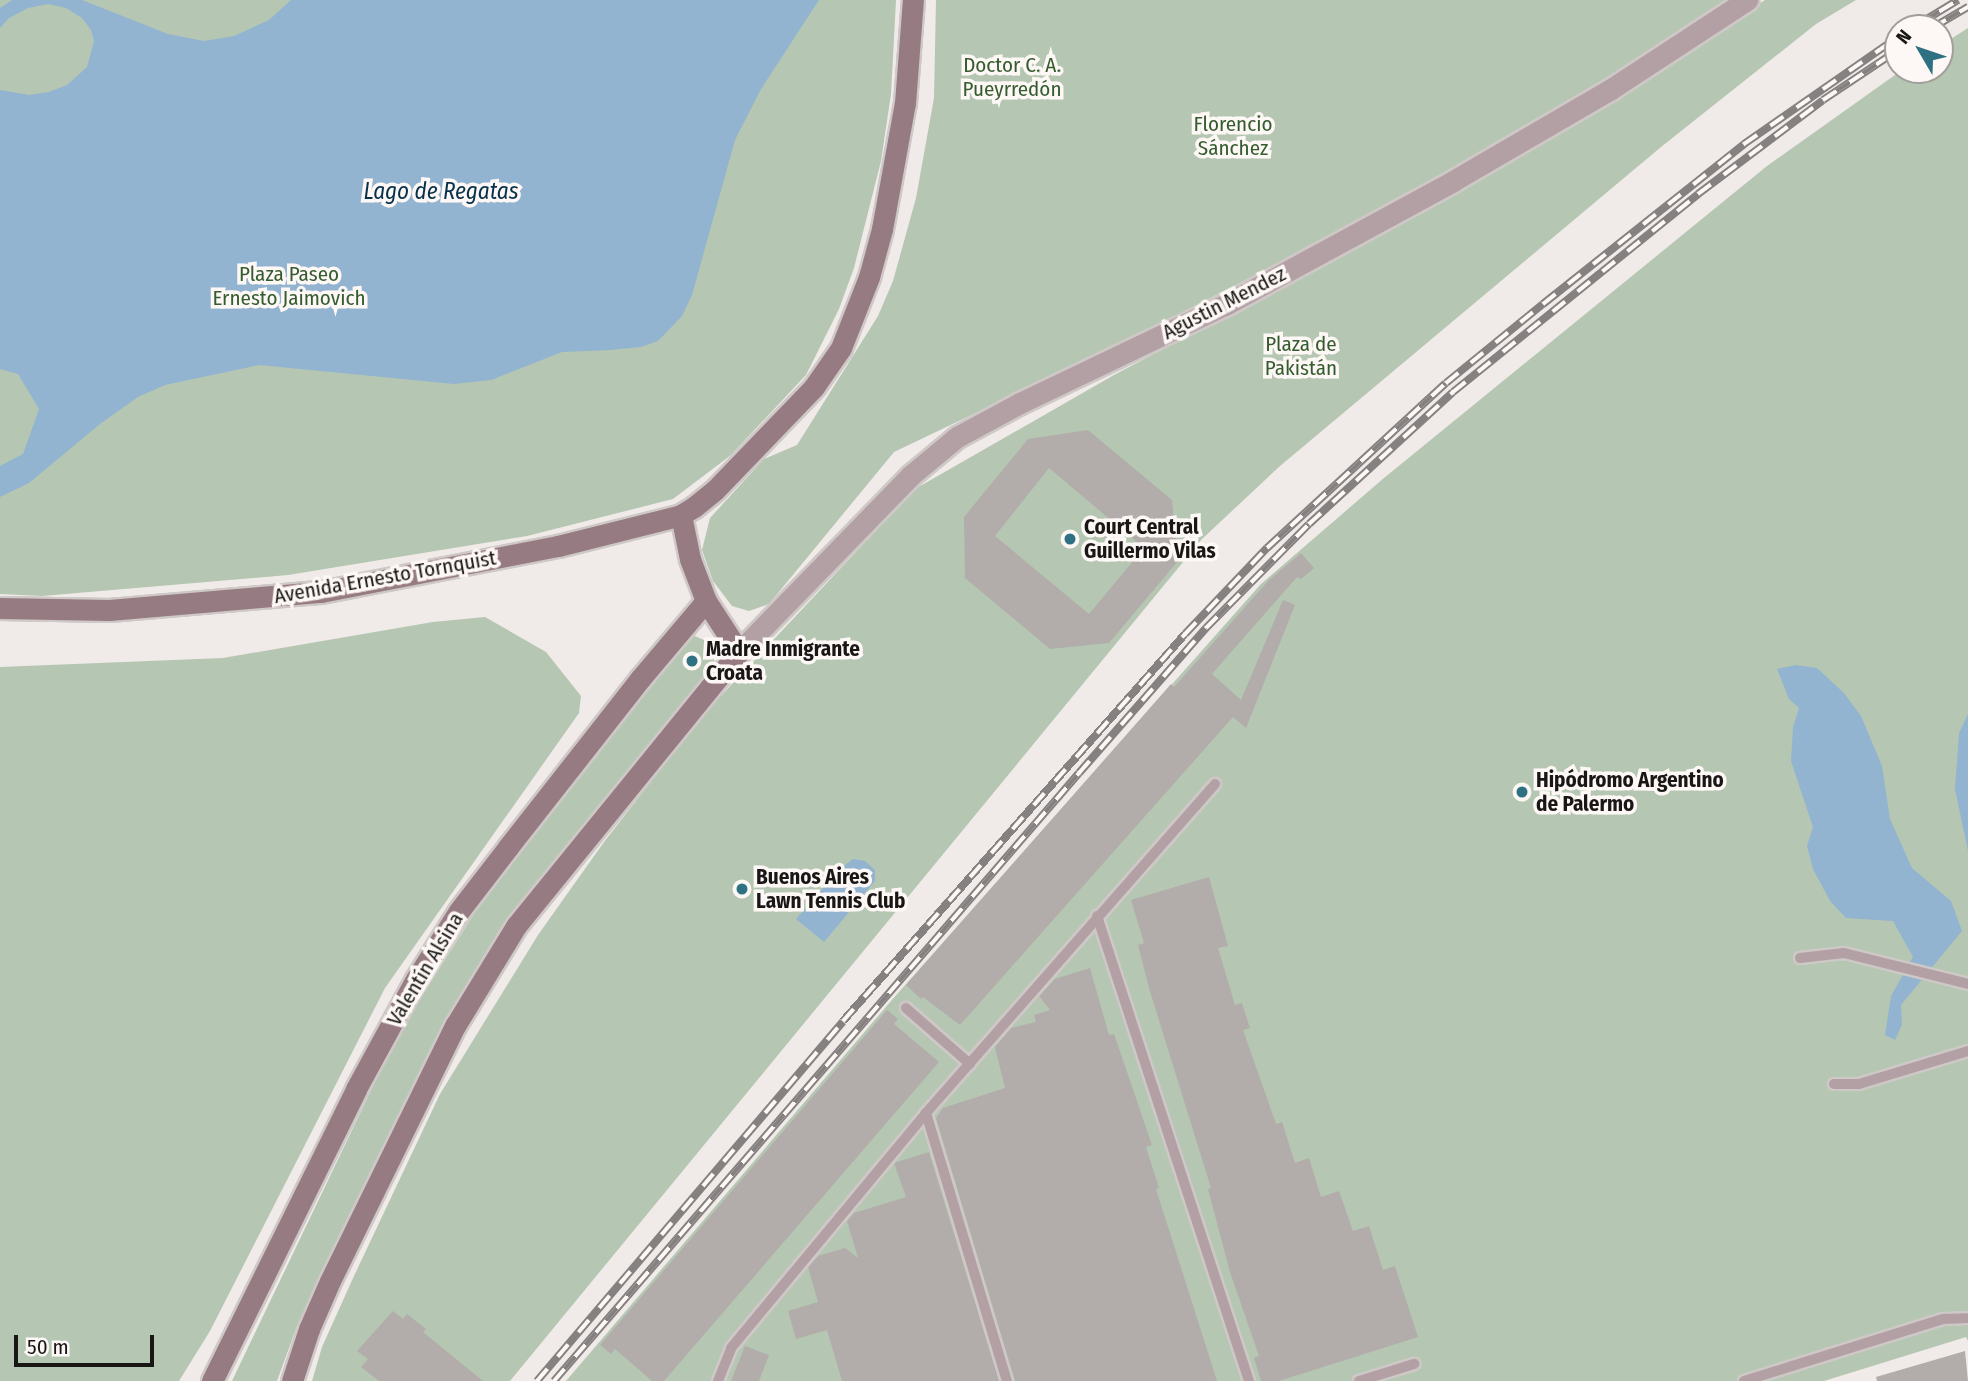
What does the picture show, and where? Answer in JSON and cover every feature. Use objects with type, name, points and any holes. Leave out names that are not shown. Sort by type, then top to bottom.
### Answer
[{"type":"main road","points":[[292,1380],[330,1281],[455,1026],[516,926],[739,652],[706,601],[690,559],[681,515],[715,490],[814,387],[841,348],[869,277],[882,229],[905,103],[913,0]]},
{"type":"main road","name":"Avenida Ernesto Tornquist","points":[[0,608],[109,610],[321,592],[558,546],[681,515]]},
{"type":"main road","name":"Valentín Alsina","points":[[212,1381],[356,1089],[459,911],[640,679],[706,601]]},
{"type":"street","name":"Agustin Mendez","points":[[739,652],[910,476],[957,438],[1020,403],[1225,305],[1442,187],[1611,89],[1747,0]]},
{"type":"lane","points":[[718,1381],[731,1348],[926,1113],[1215,784]]},
{"type":"lane","points":[[1097,916],[1248,1381]]},
{"type":"lane","points":[[1800,958],[1844,953],[1968,984]]},
{"type":"lane","points":[[906,1008],[970,1063]]},
{"type":"lane","points":[[1834,1084],[1859,1084],[1968,1051]]},
{"type":"lane","points":[[926,1113],[1007,1381]]},
{"type":"lane","points":[[1744,1381],[1943,1319],[1968,1318]]},
{"type":"lane","points":[[1359,1381],[1413,1364]]},
{"type":"green space","name":"Plaza Paseo Ernesto Jaimovich","points":[[0,0],[896,0],[891,94],[881,161],[854,268],[839,309],[806,375],[731,455],[673,499],[527,536],[288,575],[42,596],[0,594]]},
{"type":"green space","name":"Florencio Sánchez","points":[[936,0],[1726,0],[1638,61],[1361,221],[1128,340],[894,452],[769,604],[749,611],[732,606],[713,581],[702,550],[710,518],[764,459],[797,445],[878,316],[893,281],[916,198],[934,98]]},
{"type":"green space","name":"Buenos Aires Lawn Tennis Club","points":[[1765,0],[1856,0],[1816,24],[1661,147],[1280,466],[1202,539],[510,1381],[312,1381],[322,1347],[440,1094],[538,935],[604,842],[701,717],[915,489],[1114,375],[1362,244],[1526,151]]},
{"type":"green space","name":"Hipódromo Argentino de Palermo","points":[[1968,28],[1968,1341],[1966,1337],[1824,1381],[566,1381],[891,1001],[1261,584],[1384,478],[1767,166],[1884,83],[1954,84],[1954,37]]},
{"type":"green space","points":[[485,617],[546,652],[581,696],[579,713],[385,988],[210,1331],[179,1381],[0,1381],[0,667],[223,658],[433,622]]},
{"type":"green space","points":[[695,636],[706,641],[712,650],[715,664],[708,678],[611,792],[522,907],[336,1250],[297,1326],[277,1381],[232,1381],[376,1080],[420,999],[477,909],[678,647]]},
{"type":"water","name":"Lago de Regatas","points":[[12,0],[82,0],[168,34],[204,41],[234,36],[269,20],[291,0],[819,0],[761,89],[735,140],[692,295],[682,316],[658,341],[641,347],[562,352],[491,380],[454,384],[259,365],[165,385],[138,397],[100,424],[29,483],[0,497],[0,466],[23,454],[39,409],[18,374],[0,369],[0,90],[29,95],[49,92],[67,85],[87,67],[94,41],[91,30],[82,18],[66,8],[48,4],[28,8],[9,18],[0,28],[0,8]]},
{"type":"water","points":[[1796,665],[1817,668],[1844,693],[1861,716],[1882,766],[1890,819],[1912,868],[1951,901],[1962,931],[1901,1005],[1902,1025],[1895,1040],[1885,1035],[1891,996],[1913,957],[1893,921],[1846,918],[1830,901],[1813,869],[1807,846],[1813,827],[1791,761],[1793,727],[1799,708],[1789,699],[1777,669]]},
{"type":"water","points":[[1968,714],[1968,851],[1955,789],[1959,733]]},
{"type":"water","points":[[853,859],[865,861],[875,870],[875,881],[824,942],[796,919],[841,868]]},
{"type":"building","name":"Court Central Guillermo Vilas","points":[[1088,430],[1172,500],[1178,561],[1109,643],[1050,649],[965,578],[964,517],[1028,439]],"holes":[[[1049,468],[1144,548],[1089,614],[995,536]]]},
{"type":"building","points":[[1301,553],[1314,568],[1301,579],[1297,577],[1212,674],[1241,700],[1283,600],[1295,605],[1246,728],[1233,717],[960,1025],[923,997],[921,999],[906,985],[1171,684],[1174,687],[1269,580]]},
{"type":"building","points":[[1209,877],[1228,946],[1218,948],[1235,1005],[1242,1003],[1250,1028],[1243,1030],[1276,1124],[1282,1122],[1295,1163],[1309,1158],[1321,1197],[1339,1191],[1353,1231],[1369,1226],[1383,1270],[1395,1266],[1418,1337],[1279,1381],[1261,1381],[1254,1358],[1259,1356],[1230,1272],[1208,1189],[1211,1188],[1149,988],[1138,945],[1144,943],[1131,900]]},
{"type":"building","points":[[1090,968],[1109,1035],[1114,1034],[1152,1145],[1146,1147],[1159,1188],[1156,1189],[1217,1381],[1015,1381],[936,1118],[943,1108],[1005,1088],[995,1047],[1011,1028],[1036,1022],[1034,1015],[1050,1010],[1039,996],[1055,979]]},
{"type":"building","points":[[887,1010],[898,1019],[894,1024],[939,1062],[664,1381],[652,1381],[615,1349],[611,1354],[600,1345]]},
{"type":"building","points":[[929,1152],[999,1381],[842,1381],[827,1330],[796,1339],[788,1311],[818,1302],[808,1267],[818,1256],[845,1248],[858,1258],[847,1221],[854,1213],[906,1197],[894,1163]]},
{"type":"building","points":[[393,1311],[403,1319],[407,1314],[426,1329],[423,1332],[483,1381],[379,1381],[361,1367],[368,1359],[357,1351]]},
{"type":"building","points":[[745,1346],[769,1355],[759,1381],[731,1381]]},
{"type":"building","points":[[1965,1351],[1968,1381],[1877,1381],[1876,1377]]},
{"type":"railway","points":[[1935,14],[1958,0]]},
{"type":"railway","points":[[1954,15],[1968,7]]},
{"type":"railway","points":[[537,1381],[843,1021],[1185,634],[1267,548],[1446,383],[1543,304],[1744,144],[1884,47]]},
{"type":"railway","points":[[554,1381],[1206,628],[1309,524],[1453,392],[1698,194],[1823,100],[1884,59]]},
{"type":"place","name":"Court Central Guillermo Vilas","points":[[1070,539]]},
{"type":"place","name":"Madre Inmigrante Croata","points":[[692,661]]},
{"type":"place","name":"Hipódromo Argentino de Palermo","points":[[1522,792]]},
{"type":"place","name":"Buenos Aires Lawn Tennis Club","points":[[742,889]]},
{"type":"park label","name":"Doctor C. A. Pueyrredón","points":[[1012,77]]},
{"type":"park label","name":"Plaza de Pakistán","points":[[1301,356]]}]
